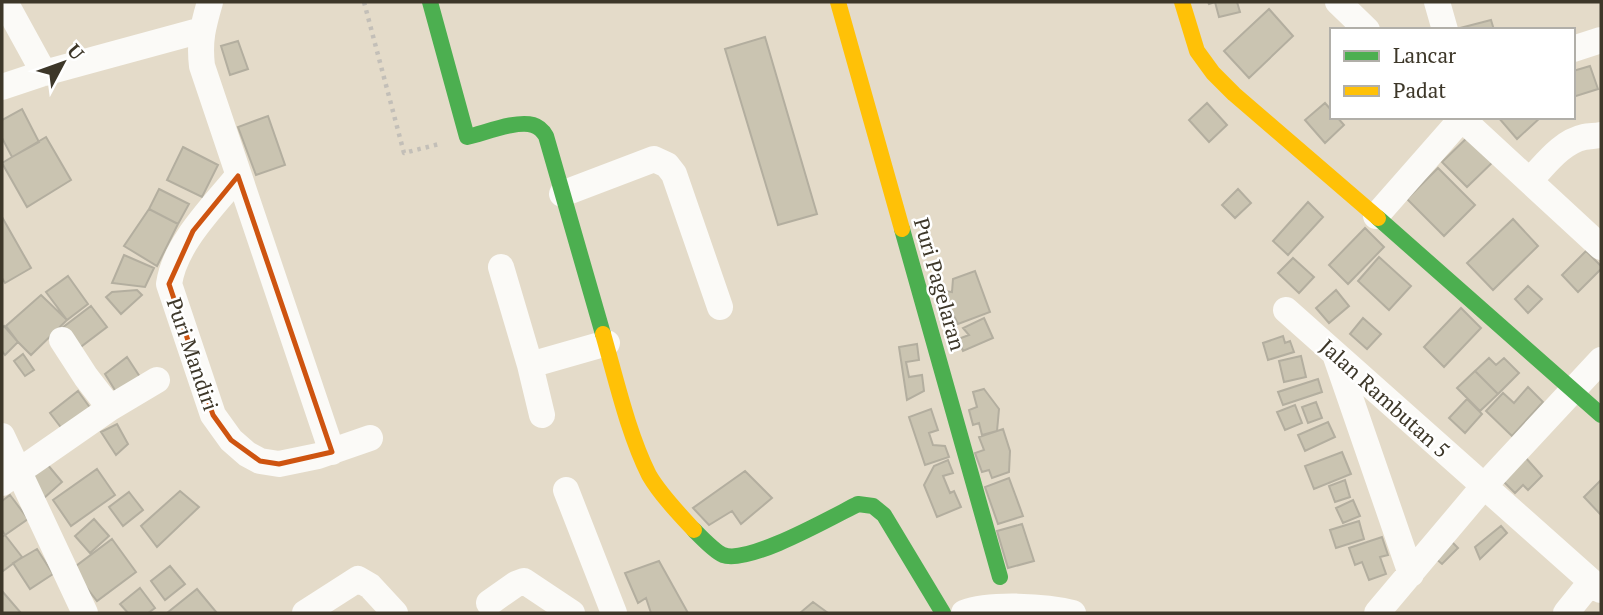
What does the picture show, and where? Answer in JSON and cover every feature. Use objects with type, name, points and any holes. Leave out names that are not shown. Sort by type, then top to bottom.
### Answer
[{"type":"street","points":[[5,2],[44,73]]},
{"type":"street","points":[[210,2],[202,30],[202,66],[332,452]]},
{"type":"street","points":[[430,2],[467,137],[522,124],[540,128],[546,136],[631,429],[650,476],[677,512],[723,555],[741,557],[762,551],[858,504],[869,505],[884,515],[943,613]]},
{"type":"street","name":"Puri Pagelaran","points":[[838,2],[1000,577]]},
{"type":"street","points":[[1182,2],[1197,51],[1213,73],[1234,94],[1601,415]]},
{"type":"street","points":[[1338,2],[1365,28]]},
{"type":"street","points":[[1437,2],[1444,28]]},
{"type":"street","points":[[2,87],[202,30]]},
{"type":"street","points":[[1575,48],[1601,40]]},
{"type":"street","points":[[1376,216],[1460,119]]},
{"type":"street","points":[[1462,119],[1601,247]]},
{"type":"street","points":[[1530,180],[1571,141],[1601,135]]},
{"type":"street","points":[[562,194],[654,159],[667,165],[674,174],[720,307]]},
{"type":"street","name":"Puri Mandiri","points":[[238,176],[185,243],[171,272],[169,284],[213,415],[231,440],[247,454],[260,461],[279,464],[318,456],[370,438]]},
{"type":"street","points":[[501,267],[542,415]]},
{"type":"street","name":"Jalan Rambutan 5","points":[[1286,310],[1596,586]]},
{"type":"street","points":[[62,340],[110,408]]},
{"type":"street","points":[[530,365],[607,343]]},
{"type":"street","points":[[1336,354],[1411,574]]},
{"type":"street","points":[[1377,613],[1484,486],[1601,360]]},
{"type":"street","points":[[11,477],[110,408],[157,380]]},
{"type":"street","points":[[2,436],[11,477],[85,613]]},
{"type":"street","points":[[566,490],[614,613]]},
{"type":"street","points":[[305,613],[358,579],[370,586],[395,613]]},
{"type":"street","points":[[489,603],[524,581],[572,613]]},
{"type":"street","points":[[1566,613],[1596,586]]},
{"type":"street","points":[[964,613],[992,608],[1040,608],[1073,613]]},
{"type":"path","points":[[364,2],[404,152],[467,137]]},
{"type":"highlighted area","points":[[238,176],[332,452],[279,464],[260,461],[231,440],[213,415],[169,284],[193,231]]},
{"type":"building","points":[[1215,2],[1237,2],[1240,12],[1219,17]]},
{"type":"building","points":[[1269,9],[1293,36],[1249,78],[1224,51]]},
{"type":"building","points":[[1491,20],[1493,28],[1460,28]]},
{"type":"building","points":[[765,37],[817,214],[778,225],[725,49]]},
{"type":"building","points":[[238,41],[248,69],[230,75],[221,46]]},
{"type":"building","points":[[1590,66],[1598,89],[1575,96],[1575,70]]},
{"type":"building","points":[[1207,103],[1227,125],[1209,142],[1189,120]]},
{"type":"building","points":[[1325,103],[1330,109],[1330,119],[1339,119],[1344,125],[1325,143],[1305,120]]},
{"type":"building","points":[[22,109],[39,142],[12,157],[2,138],[2,120]]},
{"type":"building","points":[[268,116],[285,165],[256,175],[238,127]]},
{"type":"building","points":[[1500,119],[1539,119],[1517,139]]},
{"type":"building","points":[[1472,133],[1497,158],[1467,187],[1442,162]]},
{"type":"building","points":[[46,137],[71,180],[27,207],[2,163]]},
{"type":"building","points":[[183,147],[218,165],[202,197],[167,180]]},
{"type":"building","points":[[1438,168],[1475,205],[1444,236],[1407,199]]},
{"type":"building","points":[[159,189],[189,204],[178,224],[149,209]]},
{"type":"building","points":[[1238,189],[1251,203],[1235,218],[1222,205]]},
{"type":"building","points":[[1308,202],[1323,217],[1288,255],[1273,241]]},
{"type":"building","points":[[149,209],[178,224],[157,266],[124,246]]},
{"type":"building","points":[[2,217],[31,268],[5,283],[2,278]]},
{"type":"building","points":[[1513,219],[1538,246],[1493,290],[1467,263]]},
{"type":"building","points":[[1365,228],[1384,247],[1348,284],[1329,265]]},
{"type":"building","points":[[1586,251],[1601,269],[1578,292],[1562,275]]},
{"type":"building","points":[[124,255],[154,268],[145,287],[112,283]]},
{"type":"building","points":[[1379,257],[1411,286],[1389,310],[1358,281]]},
{"type":"building","points":[[1293,258],[1314,277],[1299,293],[1278,273]]},
{"type":"building","points":[[975,271],[990,312],[958,324],[954,316],[948,318],[937,290],[952,292],[953,279]]},
{"type":"building","points":[[68,276],[88,304],[67,320],[46,292]]},
{"type":"building","points":[[1528,286],[1542,299],[1528,313],[1515,299]]},
{"type":"building","points":[[137,290],[142,295],[121,314],[106,297],[112,292]]},
{"type":"building","points":[[1336,290],[1349,306],[1329,323],[1316,308]]},
{"type":"building","points":[[41,295],[67,320],[31,355],[6,326]]},
{"type":"building","points":[[91,306],[107,327],[78,349],[62,328]]},
{"type":"building","points":[[1461,308],[1481,328],[1444,367],[1424,347]]},
{"type":"building","points":[[984,318],[993,338],[963,351],[958,339],[969,335],[963,328]]},
{"type":"building","points":[[1363,318],[1381,334],[1367,349],[1350,334]]},
{"type":"building","points":[[4,326],[18,342],[5,355],[2,351]]},
{"type":"building","points":[[1283,336],[1285,343],[1290,341],[1294,352],[1268,360],[1263,343]]},
{"type":"building","points":[[917,344],[919,360],[906,362],[909,377],[922,375],[924,391],[907,400],[899,347]]},
{"type":"building","points":[[23,354],[34,370],[25,376],[14,361]]},
{"type":"building","points":[[1301,356],[1306,377],[1284,382],[1279,361]]},
{"type":"building","points":[[127,357],[142,380],[118,395],[105,374]]},
{"type":"building","points":[[1489,358],[1496,365],[1504,358],[1519,373],[1498,394],[1475,371]]},
{"type":"building","points":[[1475,371],[1498,394],[1480,411],[1457,388]]},
{"type":"building","points":[[1318,379],[1322,392],[1283,405],[1278,392]]},
{"type":"building","points":[[1528,387],[1543,402],[1512,436],[1486,411],[1503,393],[1514,403]]},
{"type":"building","points":[[984,389],[999,409],[997,431],[982,435],[979,423],[973,425],[969,410],[977,407],[973,392]]},
{"type":"building","points":[[78,391],[91,409],[63,430],[50,413]]},
{"type":"building","points":[[1467,399],[1482,414],[1465,433],[1449,418]]},
{"type":"building","points":[[1316,402],[1322,418],[1308,423],[1302,407]]},
{"type":"building","points":[[1295,405],[1302,423],[1285,430],[1277,412]]},
{"type":"building","points":[[931,409],[938,430],[929,433],[933,445],[945,446],[949,457],[925,465],[909,417]]},
{"type":"building","points":[[1328,422],[1335,437],[1305,451],[1298,435]]},
{"type":"building","points":[[117,424],[128,444],[116,455],[101,432]]},
{"type":"building","points":[[1003,429],[1010,451],[1009,472],[992,478],[989,470],[982,472],[975,453],[984,450],[979,437]]},
{"type":"building","points":[[1342,452],[1351,474],[1314,489],[1305,466]]},
{"type":"building","points":[[1525,457],[1542,476],[1528,490],[1523,485],[1515,493],[1501,479]]},
{"type":"building","points":[[948,460],[953,473],[943,476],[950,493],[954,491],[961,507],[937,517],[924,485],[934,466]]},
{"type":"building","points":[[47,464],[62,482],[44,498],[28,481]]},
{"type":"building","points":[[97,469],[115,495],[71,526],[53,500]]},
{"type":"building","points":[[745,471],[772,498],[741,524],[732,511],[709,525],[693,508]]},
{"type":"building","points":[[1009,478],[1023,516],[998,524],[985,487]]},
{"type":"building","points":[[1345,480],[1350,497],[1335,502],[1329,486]]},
{"type":"building","points":[[1601,480],[1601,515],[1584,497]]},
{"type":"building","points":[[180,491],[199,507],[157,547],[141,526]]},
{"type":"building","points":[[129,492],[143,510],[123,526],[109,507]]},
{"type":"building","points":[[10,495],[28,519],[5,535],[2,530],[2,501]]},
{"type":"building","points":[[1353,500],[1360,516],[1343,523],[1336,508]]},
{"type":"building","points":[[94,519],[109,536],[90,553],[75,536]]},
{"type":"building","points":[[1359,521],[1364,539],[1336,548],[1330,530]]},
{"type":"building","points":[[1022,524],[1034,561],[1008,568],[997,531]]},
{"type":"building","points":[[1501,526],[1507,533],[1480,559],[1475,547]]},
{"type":"building","points":[[5,535],[22,557],[3,571],[2,537]]},
{"type":"building","points":[[1382,537],[1388,555],[1380,557],[1386,574],[1369,580],[1362,562],[1355,565],[1349,548]]},
{"type":"building","points":[[112,539],[136,572],[97,601],[72,569]]},
{"type":"building","points":[[1452,542],[1458,548],[1442,564],[1435,558]]},
{"type":"building","points":[[37,549],[53,574],[30,589],[13,563]]},
{"type":"building","points":[[659,561],[688,613],[651,613],[646,598],[638,603],[625,573]]},
{"type":"building","points":[[170,566],[185,584],[165,600],[151,581]]},
{"type":"building","points":[[140,588],[155,608],[148,613],[128,613],[120,604]]},
{"type":"building","points":[[197,589],[217,613],[167,613]]},
{"type":"building","points":[[2,591],[21,613],[2,613]]},
{"type":"building","points":[[813,602],[828,613],[800,613]]},
{"type":"traffic: fast","points":[[430,2],[467,137],[526,124],[538,127],[546,136],[603,334]]},
{"type":"traffic: fast","points":[[1378,218],[1601,415]]},
{"type":"traffic: fast","points":[[902,229],[1000,577]]},
{"type":"traffic: fast","points":[[694,530],[719,553],[735,556],[770,547],[858,504],[873,506],[884,515],[943,613]]},
{"type":"traffic: slow","points":[[838,2],[902,229]]},
{"type":"traffic: slow","points":[[1182,2],[1197,51],[1213,73],[1378,218]]},
{"type":"traffic: slow","points":[[603,334],[629,424],[649,475],[664,497],[694,530]]}]
